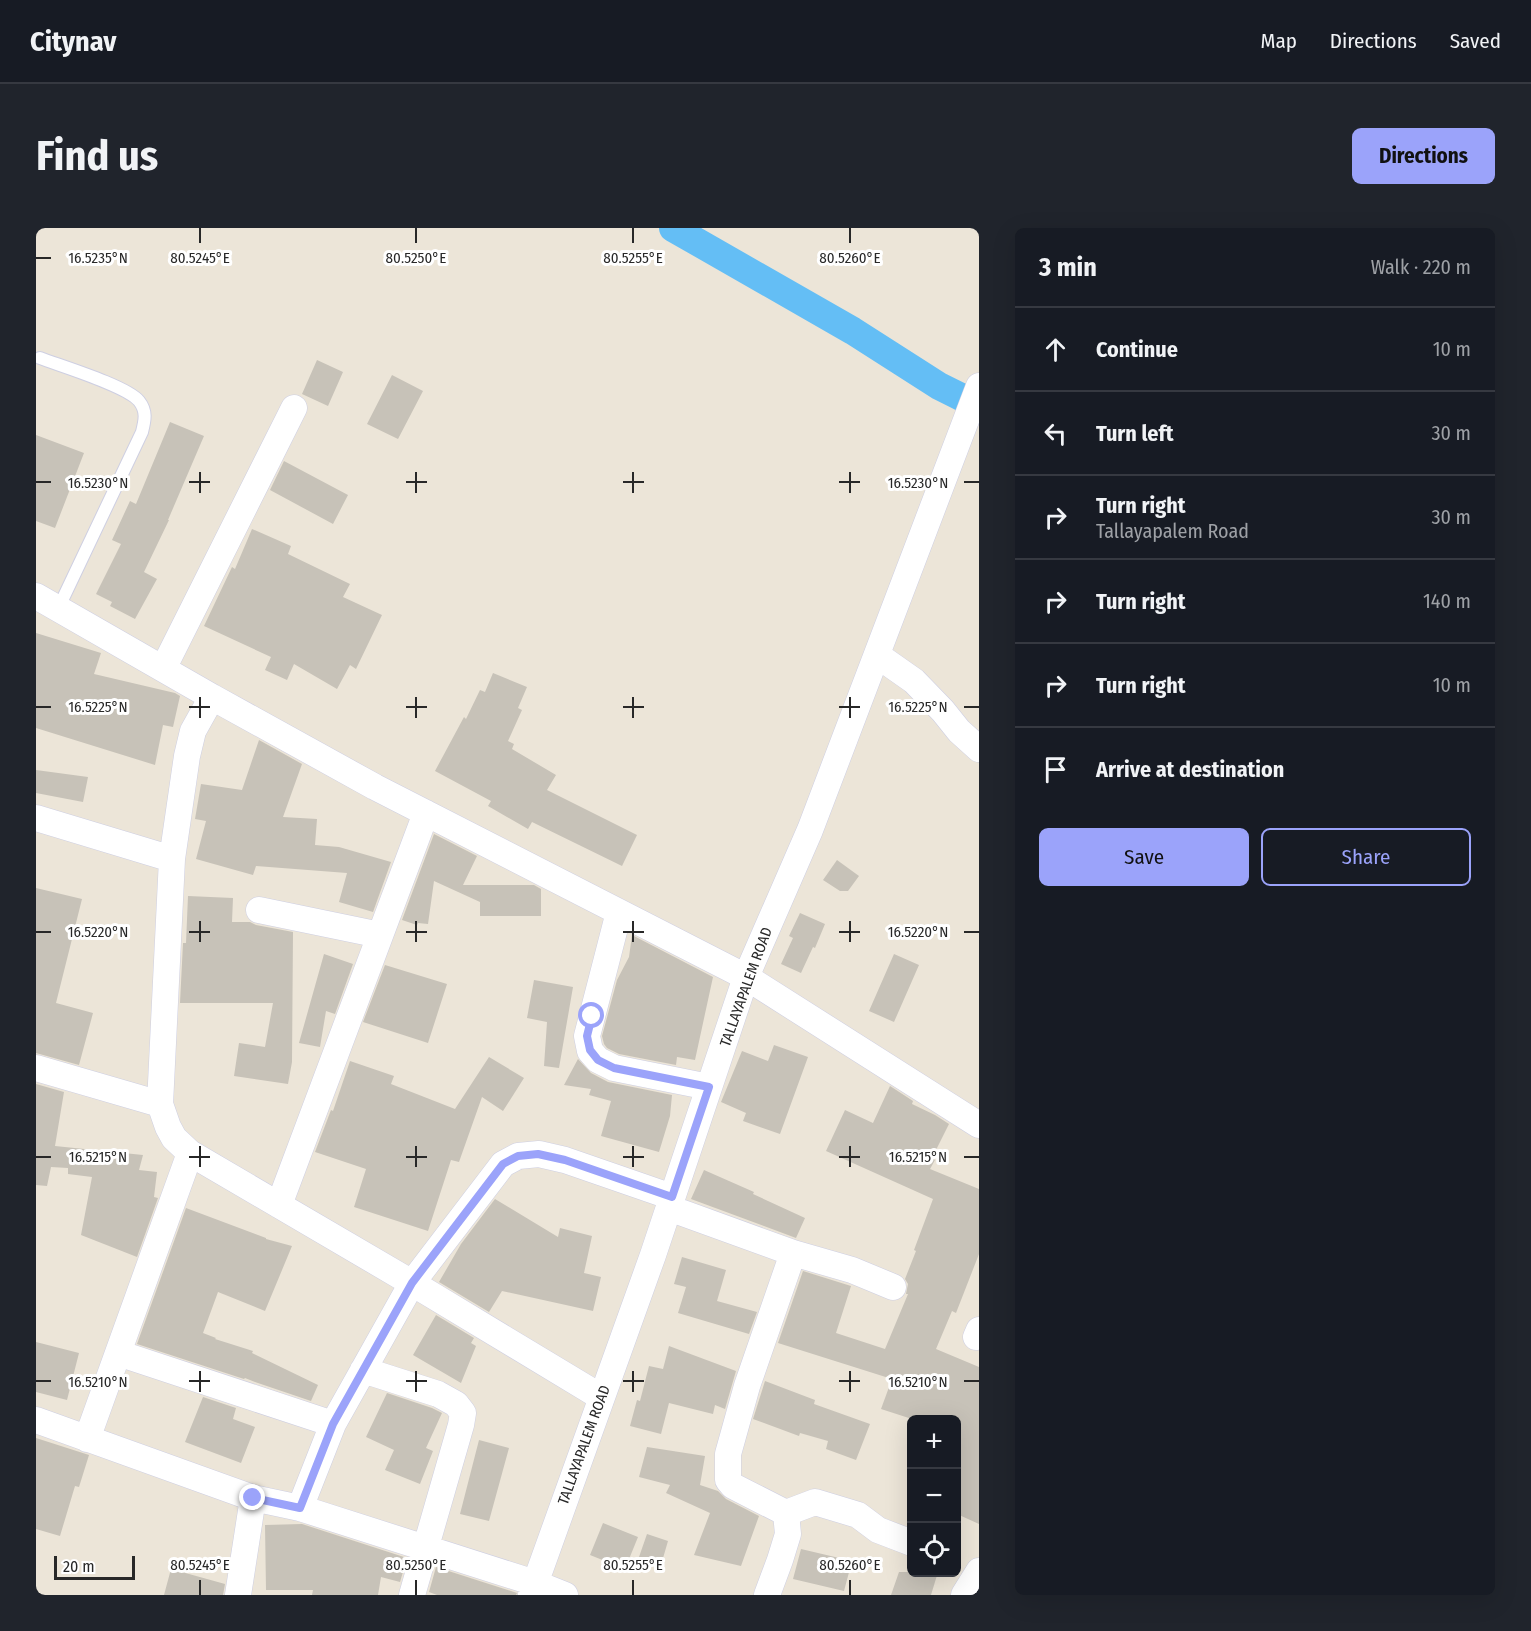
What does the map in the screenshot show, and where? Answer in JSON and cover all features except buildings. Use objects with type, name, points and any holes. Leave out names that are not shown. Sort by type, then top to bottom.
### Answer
[{"type":"street","name":"TALLAYAPALEM ROAD","points":[[533,1589],[670,1203],[746,977],[810,830],[979,386]]},
{"type":"street","points":[[163,669],[294,408]]},
{"type":"street","points":[[36,596],[375,787],[746,977],[979,1125]]},
{"type":"street","points":[[877,655],[914,681],[979,749]]},
{"type":"street","points":[[212,697],[194,731],[186,756],[172,859],[160,1104],[174,1138],[190,1153],[601,1397]]},
{"type":"street","points":[[279,1205],[426,813]]},
{"type":"street","points":[[36,818],[172,859]]},
{"type":"street","points":[[259,910],[380,935]]},
{"type":"street","points":[[619,912],[587,1036],[590,1050],[598,1060],[614,1068],[709,1087]]},
{"type":"street","points":[[36,1068],[160,1104]]},
{"type":"street","points":[[87,1439],[190,1153]]},
{"type":"street","points":[[300,1508],[333,1424],[412,1283],[503,1164],[518,1156],[538,1154],[565,1160],[794,1253],[852,1270],[893,1287]]},
{"type":"street","points":[[794,1253],[747,1386],[728,1454],[728,1480],[733,1486],[786,1513],[815,1502],[858,1515],[878,1530],[907,1541]]},
{"type":"street","points":[[118,1353],[333,1424]]},
{"type":"street","points":[[363,1370],[438,1394],[456,1404],[463,1413],[412,1595]]},
{"type":"street","points":[[36,1420],[253,1498],[300,1508],[425,1548],[533,1589],[565,1595]]},
{"type":"street","points":[[238,1595],[253,1498]]},
{"type":"street","points":[[767,1595],[788,1534],[786,1513]]},
{"type":"lane","points":[[40,358],[124,389],[139,401],[146,416],[142,432],[58,609]]},
{"type":"waterway","points":[[673,228],[853,331],[939,386],[979,406]]},
{"type":"route","points":[[253,1498],[300,1508],[333,1424],[412,1283],[503,1164],[518,1156],[538,1154],[565,1160],[672,1197],[709,1087],[614,1068],[598,1060],[590,1050],[587,1036],[592,1016]]}]
